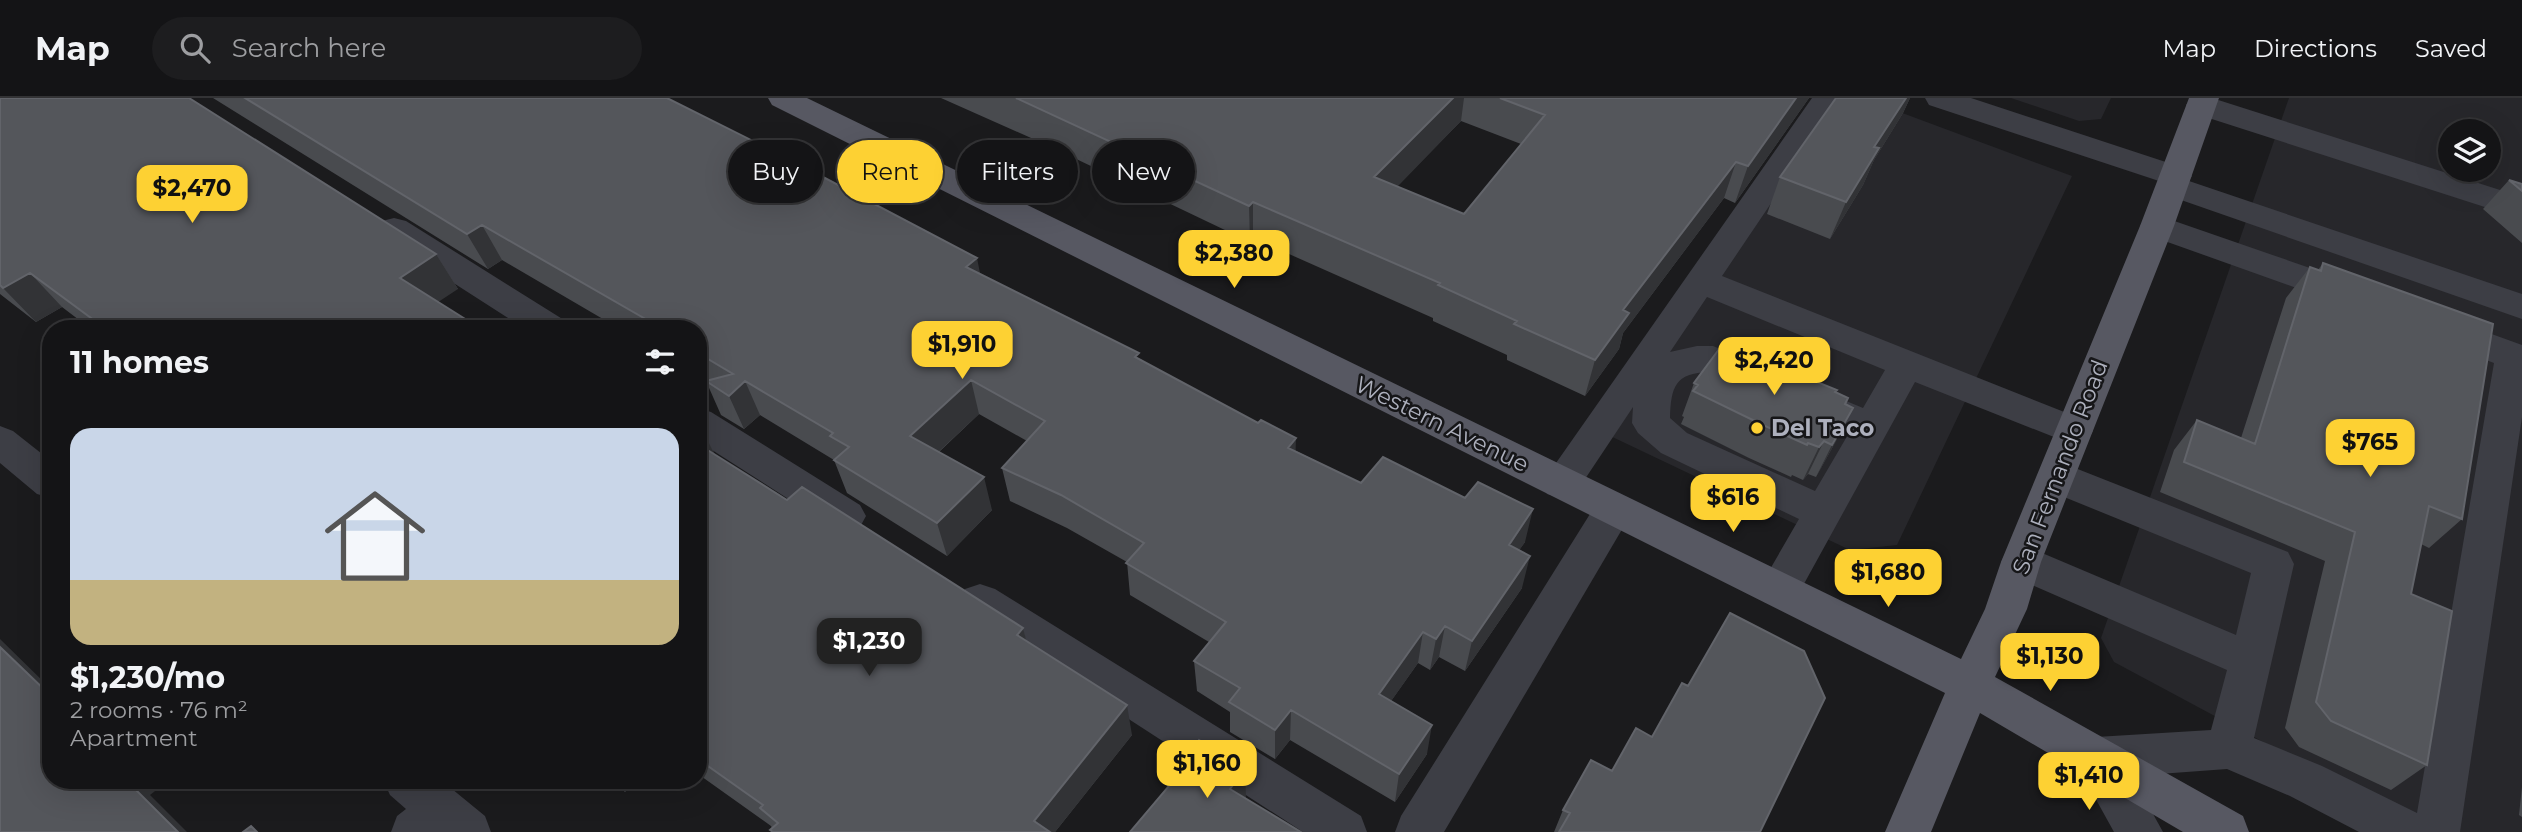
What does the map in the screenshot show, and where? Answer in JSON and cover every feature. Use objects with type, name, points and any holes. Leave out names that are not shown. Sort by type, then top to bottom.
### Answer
[{"type":"main road","name":"Western Avenue","points":[[783,98],[1970,685],[2226,832]]},
{"type":"main road","name":"San Fernando Road","points":[[1908,832],[1970,685],[2006,609],[2021,562],[2157,226],[2202,102]]},
{"type":"street","points":[[1562,483],[1827,98]]},
{"type":"street","points":[[1940,98],[2522,307]]},
{"type":"street","points":[[2202,102],[2522,208]]},
{"type":"street","points":[[364,210],[537,320]]},
{"type":"street","points":[[2157,226],[2375,304]]},
{"type":"street","points":[[1700,281],[2074,432]]},
{"type":"street","points":[[2412,318],[2513,356],[2515,390],[2437,832]]},
{"type":"street","points":[[1822,512],[1674,443],[1651,423],[1651,397],[1663,374],[1687,358],[1713,359],[1871,427]]},
{"type":"street","points":[[1779,590],[1907,364]]},
{"type":"street","points":[[707,428],[874,534]]},
{"type":"street","points":[[0,441],[42,476]]},
{"type":"street","points":[[2056,477],[2274,564],[2229,749]]},
{"type":"street","points":[[1418,832],[1614,509]]},
{"type":"street","points":[[2021,562],[2250,661]]},
{"type":"street","points":[[945,579],[1344,832]]},
{"type":"street","points":[[2096,758],[2229,749],[2306,781],[2406,832]]},
{"type":"street","name":"Western Avenue","points":[[2096,758],[2140,832]]},
{"type":"shaded area","points":[[1841,98],[1862,98],[2072,176],[1897,545],[1850,550],[1604,433]]},
{"type":"shaded area","points":[[2011,98],[2111,98],[2101,119],[2079,121]]},
{"type":"shaded area","points":[[2289,98],[2522,98],[2522,832],[2431,832],[2114,662],[2101,638]]},
{"type":"building","points":[[0,98],[189,98],[436,254],[400,278],[467,320],[94,320],[30,273],[3,288],[0,285]]},
{"type":"building","points":[[245,98],[667,98],[751,140],[728,140],[728,203],[823,203],[823,177],[837,184],[837,203],[872,203],[977,258],[966,267],[1139,353],[1135,357],[1258,423],[1261,420],[1296,438],[1288,448],[1361,483],[1383,457],[1465,498],[1478,482],[1533,509],[1509,545],[1530,556],[1472,641],[1445,626],[1436,639],[1423,632],[1379,694],[1432,725],[1399,774],[1291,710],[1275,730],[1229,702],[1240,688],[1194,661],[1226,622],[1126,563],[1144,543],[1061,495],[1002,468],[1045,421],[971,380],[910,436],[984,477],[937,523],[834,460],[849,447],[830,436],[833,433],[745,381],[729,396],[707,382],[733,374],[707,358],[707,320],[647,320],[482,225],[467,234]]},
{"type":"building","points":[[1016,98],[1453,98],[1374,177],[1464,214],[1545,115],[1500,98],[1796,98],[1748,166],[1736,162],[1623,310],[1629,313],[1595,360],[1514,324],[1517,321],[1438,285],[1440,283],[1253,202],[1249,206],[1195,181],[1195,140],[1107,140]]},
{"type":"building","points":[[1836,98],[1906,98],[1874,147],[1879,148],[1846,202],[1780,177]]},
{"type":"building","points":[[2509,180],[2522,184],[2522,191]]},
{"type":"building","points":[[2323,263],[2493,324],[2462,519],[2429,506],[2411,594],[2452,611],[2427,765],[2331,721],[2316,702],[2355,532],[2184,462],[2197,420],[2255,444],[2310,267],[2321,271]]},
{"type":"building","points":[[1723,344],[1837,390],[1835,392],[1848,398],[1845,404],[1853,408],[1832,445],[1824,441],[1819,447],[1808,443],[1807,445],[1693,391],[1698,385],[1694,383]]},
{"type":"building","points":[[707,450],[787,500],[802,487],[1023,628],[1017,635],[1127,705],[1034,821],[1050,832],[773,832],[770,830],[778,823],[760,808],[763,805],[707,765]]},
{"type":"building","points":[[1730,613],[1804,651],[1825,698],[1760,832],[1559,832],[1570,813],[1563,810],[1591,760],[1612,771],[1636,728],[1652,737],[1682,683],[1688,686]]},
{"type":"building","points":[[0,647],[42,687],[42,789],[135,789],[178,832],[0,832]]},
{"type":"building","points":[[1199,740],[1245,769],[1230,789],[1301,832],[1130,832],[1169,786],[1165,783]]},
{"type":"building","points":[[251,826],[257,832],[243,832]]},
{"type":"place","name":"Del Taco","points":[[1757,428]]}]
